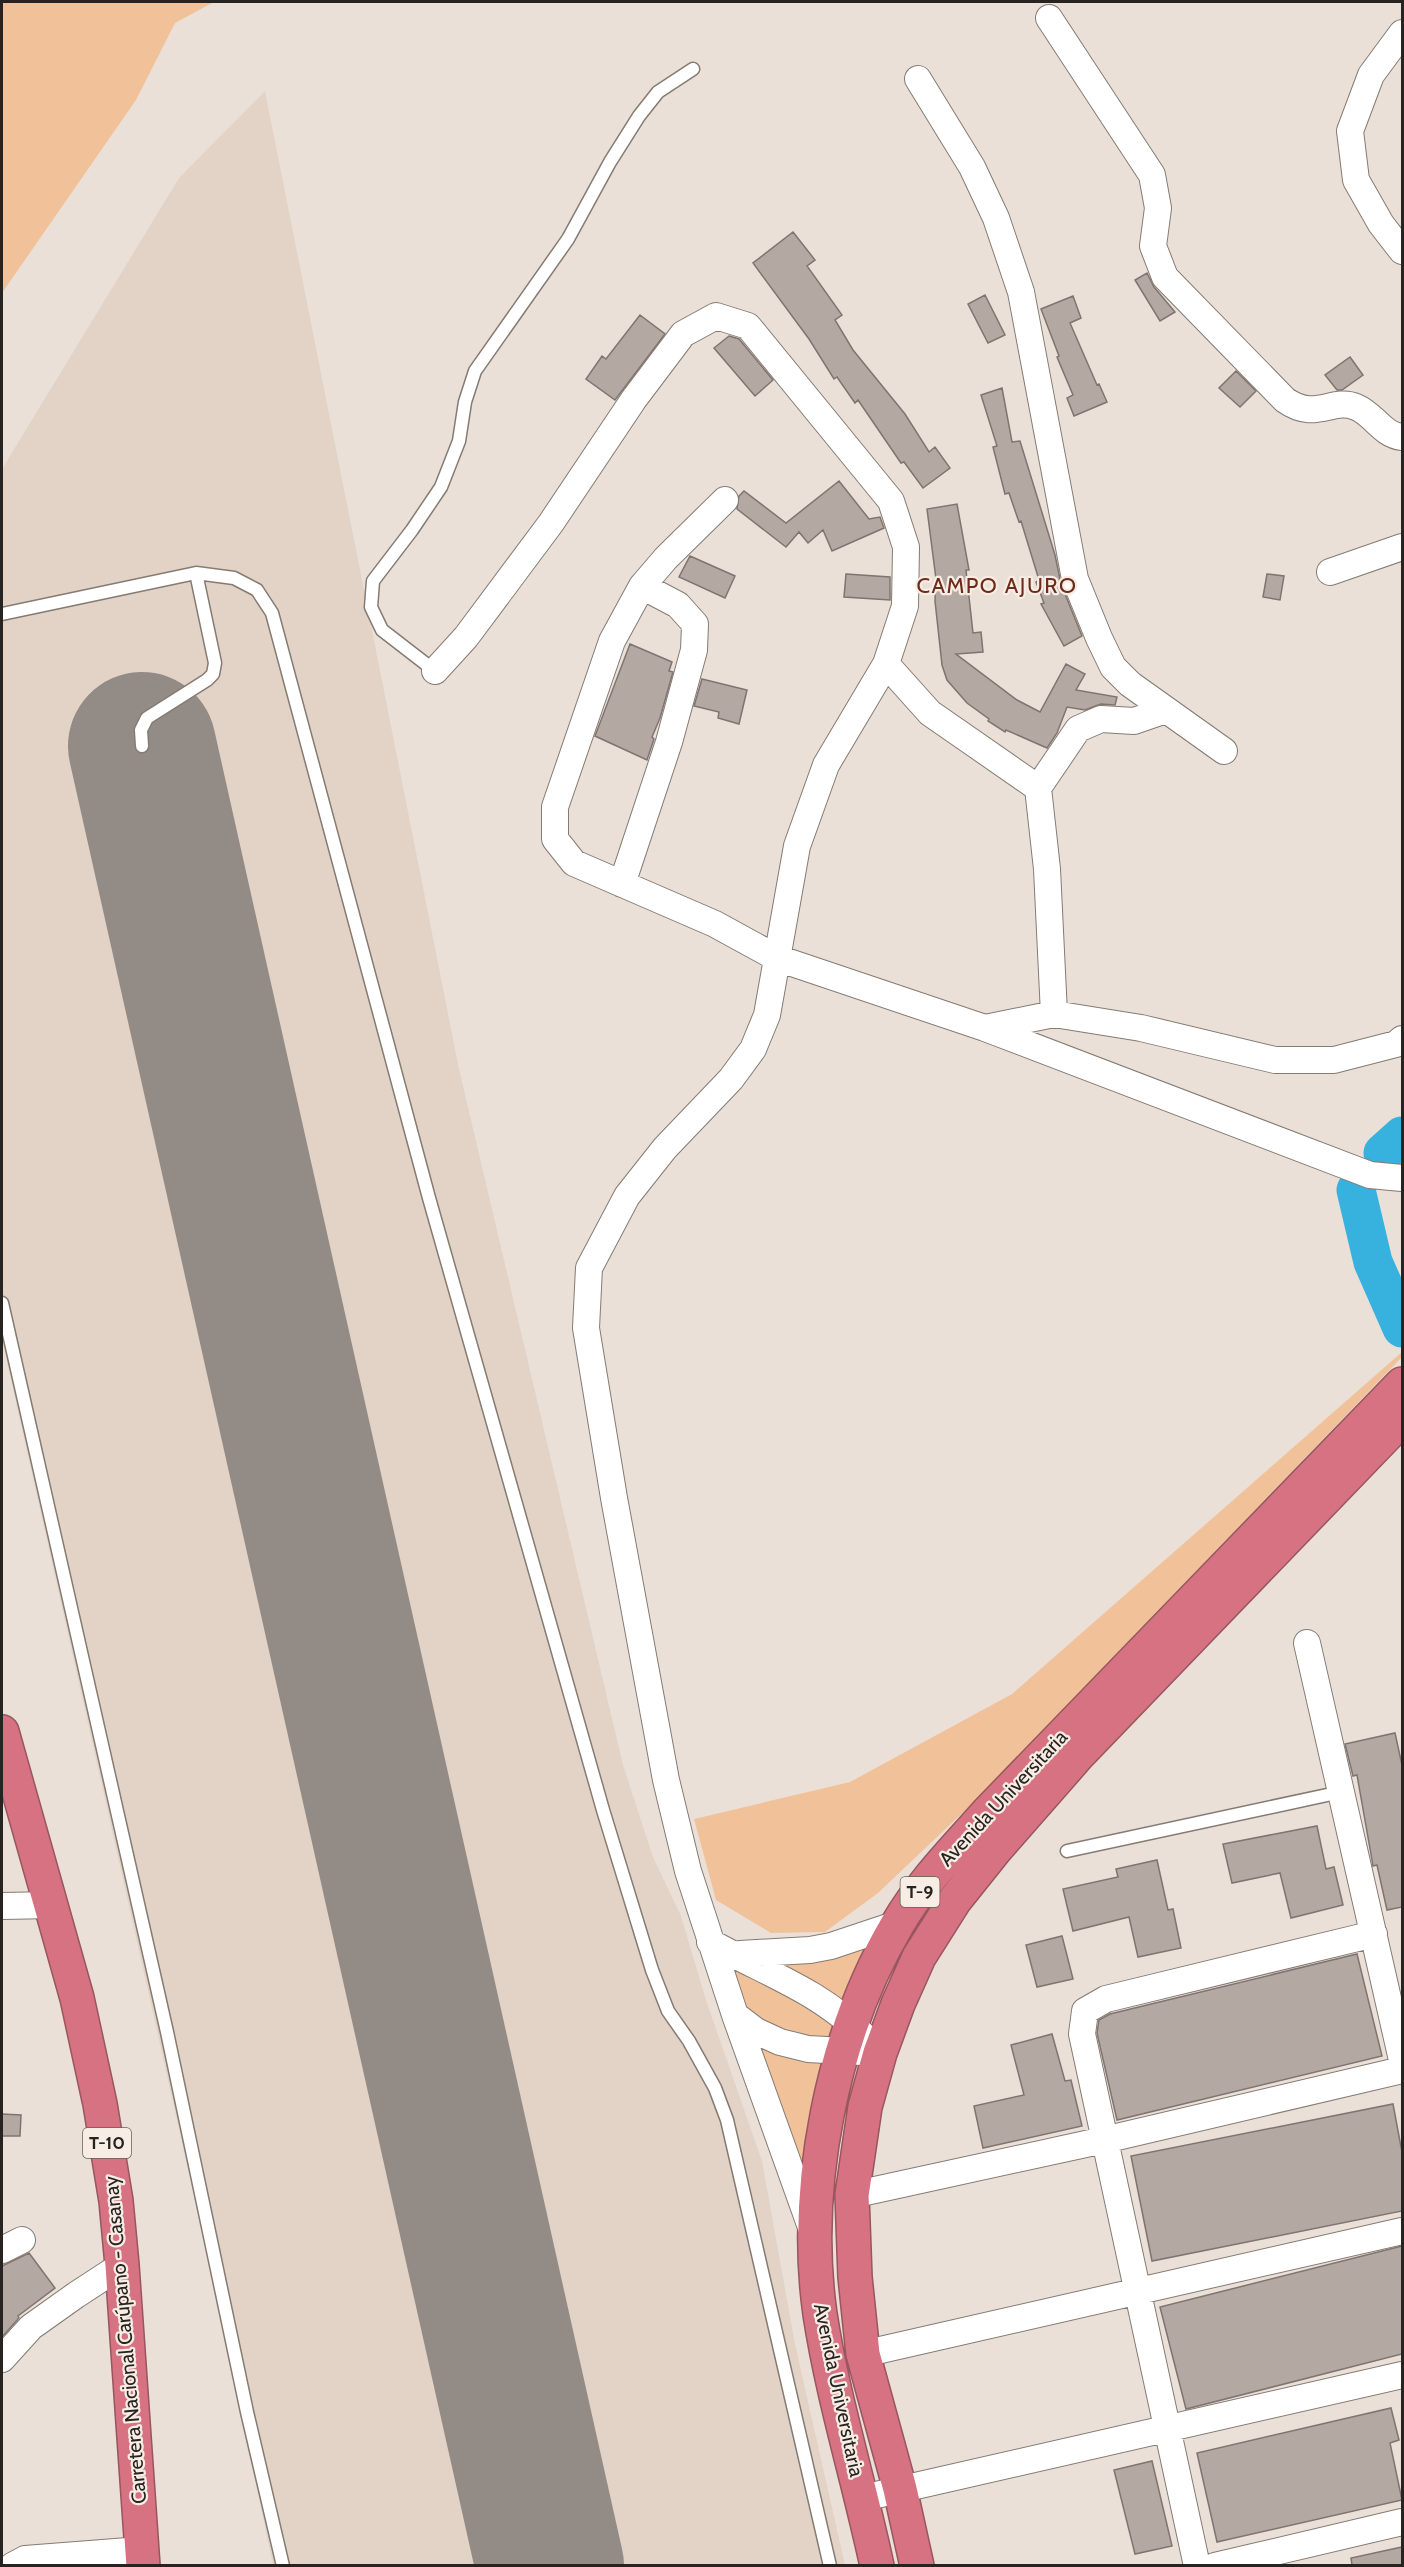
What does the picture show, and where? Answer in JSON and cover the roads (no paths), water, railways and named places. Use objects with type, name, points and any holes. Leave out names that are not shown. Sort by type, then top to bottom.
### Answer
[{"type":"highway","name":"Avenida Universitaria","points":[[877,2565],[863,2498],[835,2389],[820,2313],[814,2235],[823,2136],[847,2037],[872,1972],[897,1924],[931,1875],[988,1812],[1402,1384]]},
{"type":"highway","name":"Avenida Universitaria","points":[[917,2565],[900,2489],[863,2354],[855,2277],[852,2196],[865,2107],[880,2053],[898,2004],[919,1958],[956,1900],[995,1850],[1080,1754],[1402,1419]]},
{"type":"highway","name":"Carretera Nacional Carúpano - Casanay","points":[[2,1732],[77,1998],[100,2104],[116,2201],[122,2265],[142,2558]]},
{"type":"street","points":[[1049,18],[1152,175],[1158,208],[1153,246],[1165,277],[1285,400],[1297,409],[1316,411],[1355,406],[1386,432],[1402,437]]},
{"type":"street","points":[[1402,33],[1371,75],[1350,131],[1356,180],[1380,224],[1402,251]]},
{"type":"street","points":[[918,79],[972,167],[996,218],[1022,292],[1075,579],[1113,667],[1130,684],[1224,751]]},
{"type":"street","points":[[435,671],[466,637],[551,523],[634,399],[682,334],[716,316],[748,326],[891,501],[906,547],[905,606],[886,664],[826,765],[797,846],[767,1015],[753,1049],[731,1079],[665,1148],[627,1196],[589,1268],[586,1328],[614,1498],[666,1780],[688,1871],[710,1942],[814,2235]]},
{"type":"street","points":[[725,500],[666,558],[642,586],[612,641],[555,807],[555,839],[574,863],[715,924],[777,958],[985,1028],[1370,1175],[1402,1178]]},
{"type":"street","points":[[1330,572],[1402,547]]},
{"type":"street","points":[[622,884],[669,742],[694,650],[695,624],[678,604],[642,586]]},
{"type":"street","points":[[886,664],[930,713],[1038,788]]},
{"type":"street","points":[[1054,1014],[1047,869],[1038,788],[1078,729],[1101,719],[1134,721],[1166,710]]},
{"type":"street","points":[[985,1028],[1054,1014],[1141,1028],[1275,1060],[1334,1060],[1396,1044],[1402,1040]]},
{"type":"street","points":[[1307,1643],[1402,2060]]},
{"type":"street","points":[[2,1906],[52,1905]]},
{"type":"street","points":[[732,1954],[810,1950],[831,1946],[897,1924]]},
{"type":"street","points":[[1197,2565],[1082,2034],[1085,2011],[1106,1999],[1374,1934]]},
{"type":"street","points":[[710,1942],[800,1986],[847,2037],[880,2053]]},
{"type":"street","points":[[735,2015],[756,2031],[780,2042],[808,2049],[847,2037]]},
{"type":"street","points":[[852,2196],[1402,2070]]},
{"type":"street","points":[[863,2354],[1402,2231]]},
{"type":"street","points":[[2,2359],[31,2327],[122,2265]]},
{"type":"street","points":[[863,2498],[1402,2375]]},
{"type":"street","points":[[1215,2565],[1402,2522]]},
{"type":"street","points":[[12,2565],[25,2559],[142,2558]]},
{"type":"lane","points":[[435,671],[382,630],[371,608],[373,581],[441,487],[459,441],[465,402],[475,370],[568,239],[610,162],[639,116],[658,92],[693,69]]},
{"type":"lane","points":[[2,614],[195,573],[234,578],[257,590],[272,613],[429,1198],[603,1810],[652,1970],[668,2011],[689,2041],[715,2088],[727,2120],[830,2565]]},
{"type":"lane","points":[[142,746],[141,730],[147,718],[213,674],[215,663],[195,573]]},
{"type":"lane","points":[[2,1303],[165,2020],[245,2400],[283,2565]]},
{"type":"lane","points":[[1066,1851],[1341,1792]]},
{"type":"waterway","points":[[1383,1153],[1402,1136]]},
{"type":"waterway","points":[[1356,1190],[1373,1262],[1402,1328]]},
{"type":"district","name":"CAMPO AJURO","points":[[997,585]]}]
